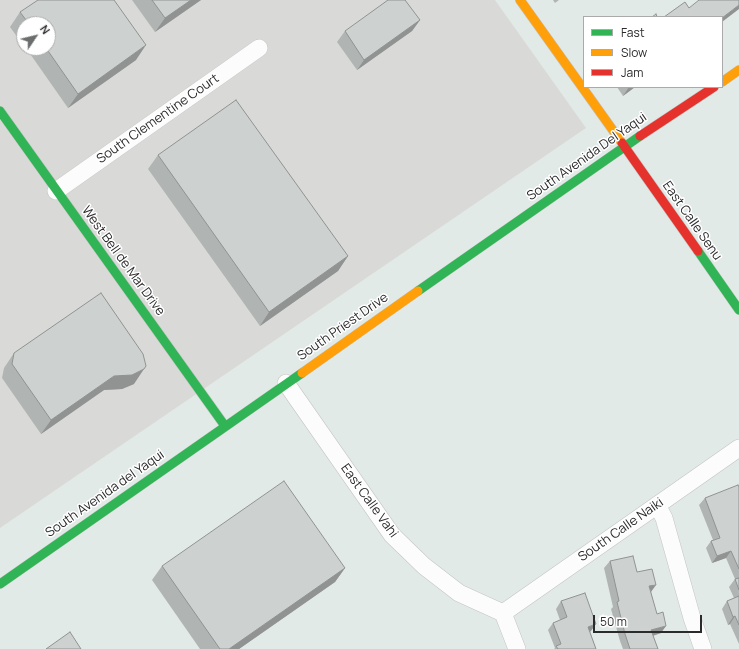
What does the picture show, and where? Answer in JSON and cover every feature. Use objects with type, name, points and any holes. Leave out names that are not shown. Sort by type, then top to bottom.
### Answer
[{"type":"street","name":"East Calle Senu","points":[[520,0],[739,310]]},
{"type":"street","name":"South Clementine Court","points":[[56,191],[259,48]]},
{"type":"street","points":[[723,81],[739,70]]},
{"type":"street","name":"South Avenida Del Yaqui","points":[[476,250],[624,147],[712,88]]},
{"type":"street","name":"West Bell de Mar Drive","points":[[0,112],[225,426]]},
{"type":"street","name":"South Priest Drive","points":[[225,426],[476,250]]},
{"type":"street","name":"East Calle Vahi","points":[[286,383],[392,535],[424,566],[459,593],[503,613]]},
{"type":"street","name":"South Avenida del Yaqui","points":[[0,584],[225,426]]},
{"type":"street","name":"South Calle Naiki","points":[[503,613],[739,448]]},
{"type":"street","points":[[657,505],[664,518],[692,618],[703,649]]},
{"type":"street","points":[[503,613],[517,649]]},
{"type":"shaded area","points":[[0,0],[495,0],[586,128],[0,528]]},
{"type":"building","points":[[38,0],[114,0],[146,45],[78,94],[52,56],[56,56],[56,16],[23,16],[20,12]]},
{"type":"building","points":[[152,0],[191,0],[165,18]]},
{"type":"building","points":[[388,0],[405,0],[420,20],[364,60],[345,31]]},
{"type":"building","points":[[699,0],[739,0],[739,5],[723,17],[723,16],[665,16],[685,2],[689,8]]},
{"type":"building","points":[[236,100],[348,256],[269,312],[158,155]]},
{"type":"building","points":[[101,293],[143,354],[146,366],[144,369],[132,375],[114,376],[51,420],[12,364],[14,353]]},
{"type":"building","points":[[284,481],[345,568],[229,649],[220,649],[162,566]]},
{"type":"building","points":[[738,485],[739,569],[731,551],[717,556],[711,541],[720,538],[705,498]]},
{"type":"building","points":[[633,556],[637,572],[652,569],[656,585],[649,586],[657,614],[663,612],[666,626],[651,630],[658,649],[630,649],[625,634],[617,602],[619,601],[610,561]]},
{"type":"building","points":[[739,578],[739,590],[735,579]]},
{"type":"building","points":[[585,593],[596,624],[588,627],[596,649],[558,649],[556,646],[561,644],[553,623],[567,617],[561,601]]},
{"type":"building","points":[[739,596],[739,625],[735,616],[733,617],[727,601]]},
{"type":"building","points":[[70,632],[81,649],[46,649]]},
{"type":"traffic: fast","points":[[0,111],[225,426]]},
{"type":"traffic: fast","points":[[418,291],[640,136]]},
{"type":"traffic: fast","points":[[698,251],[739,310]]},
{"type":"traffic: fast","points":[[0,584],[302,373]]},
{"type":"traffic: slow","points":[[520,0],[622,143]]},
{"type":"traffic: slow","points":[[723,81],[739,70]]},
{"type":"traffic: slow","points":[[302,373],[418,291]]},
{"type":"traffic: jam","points":[[640,136],[712,88]]},
{"type":"traffic: jam","points":[[622,143],[698,251]]}]
